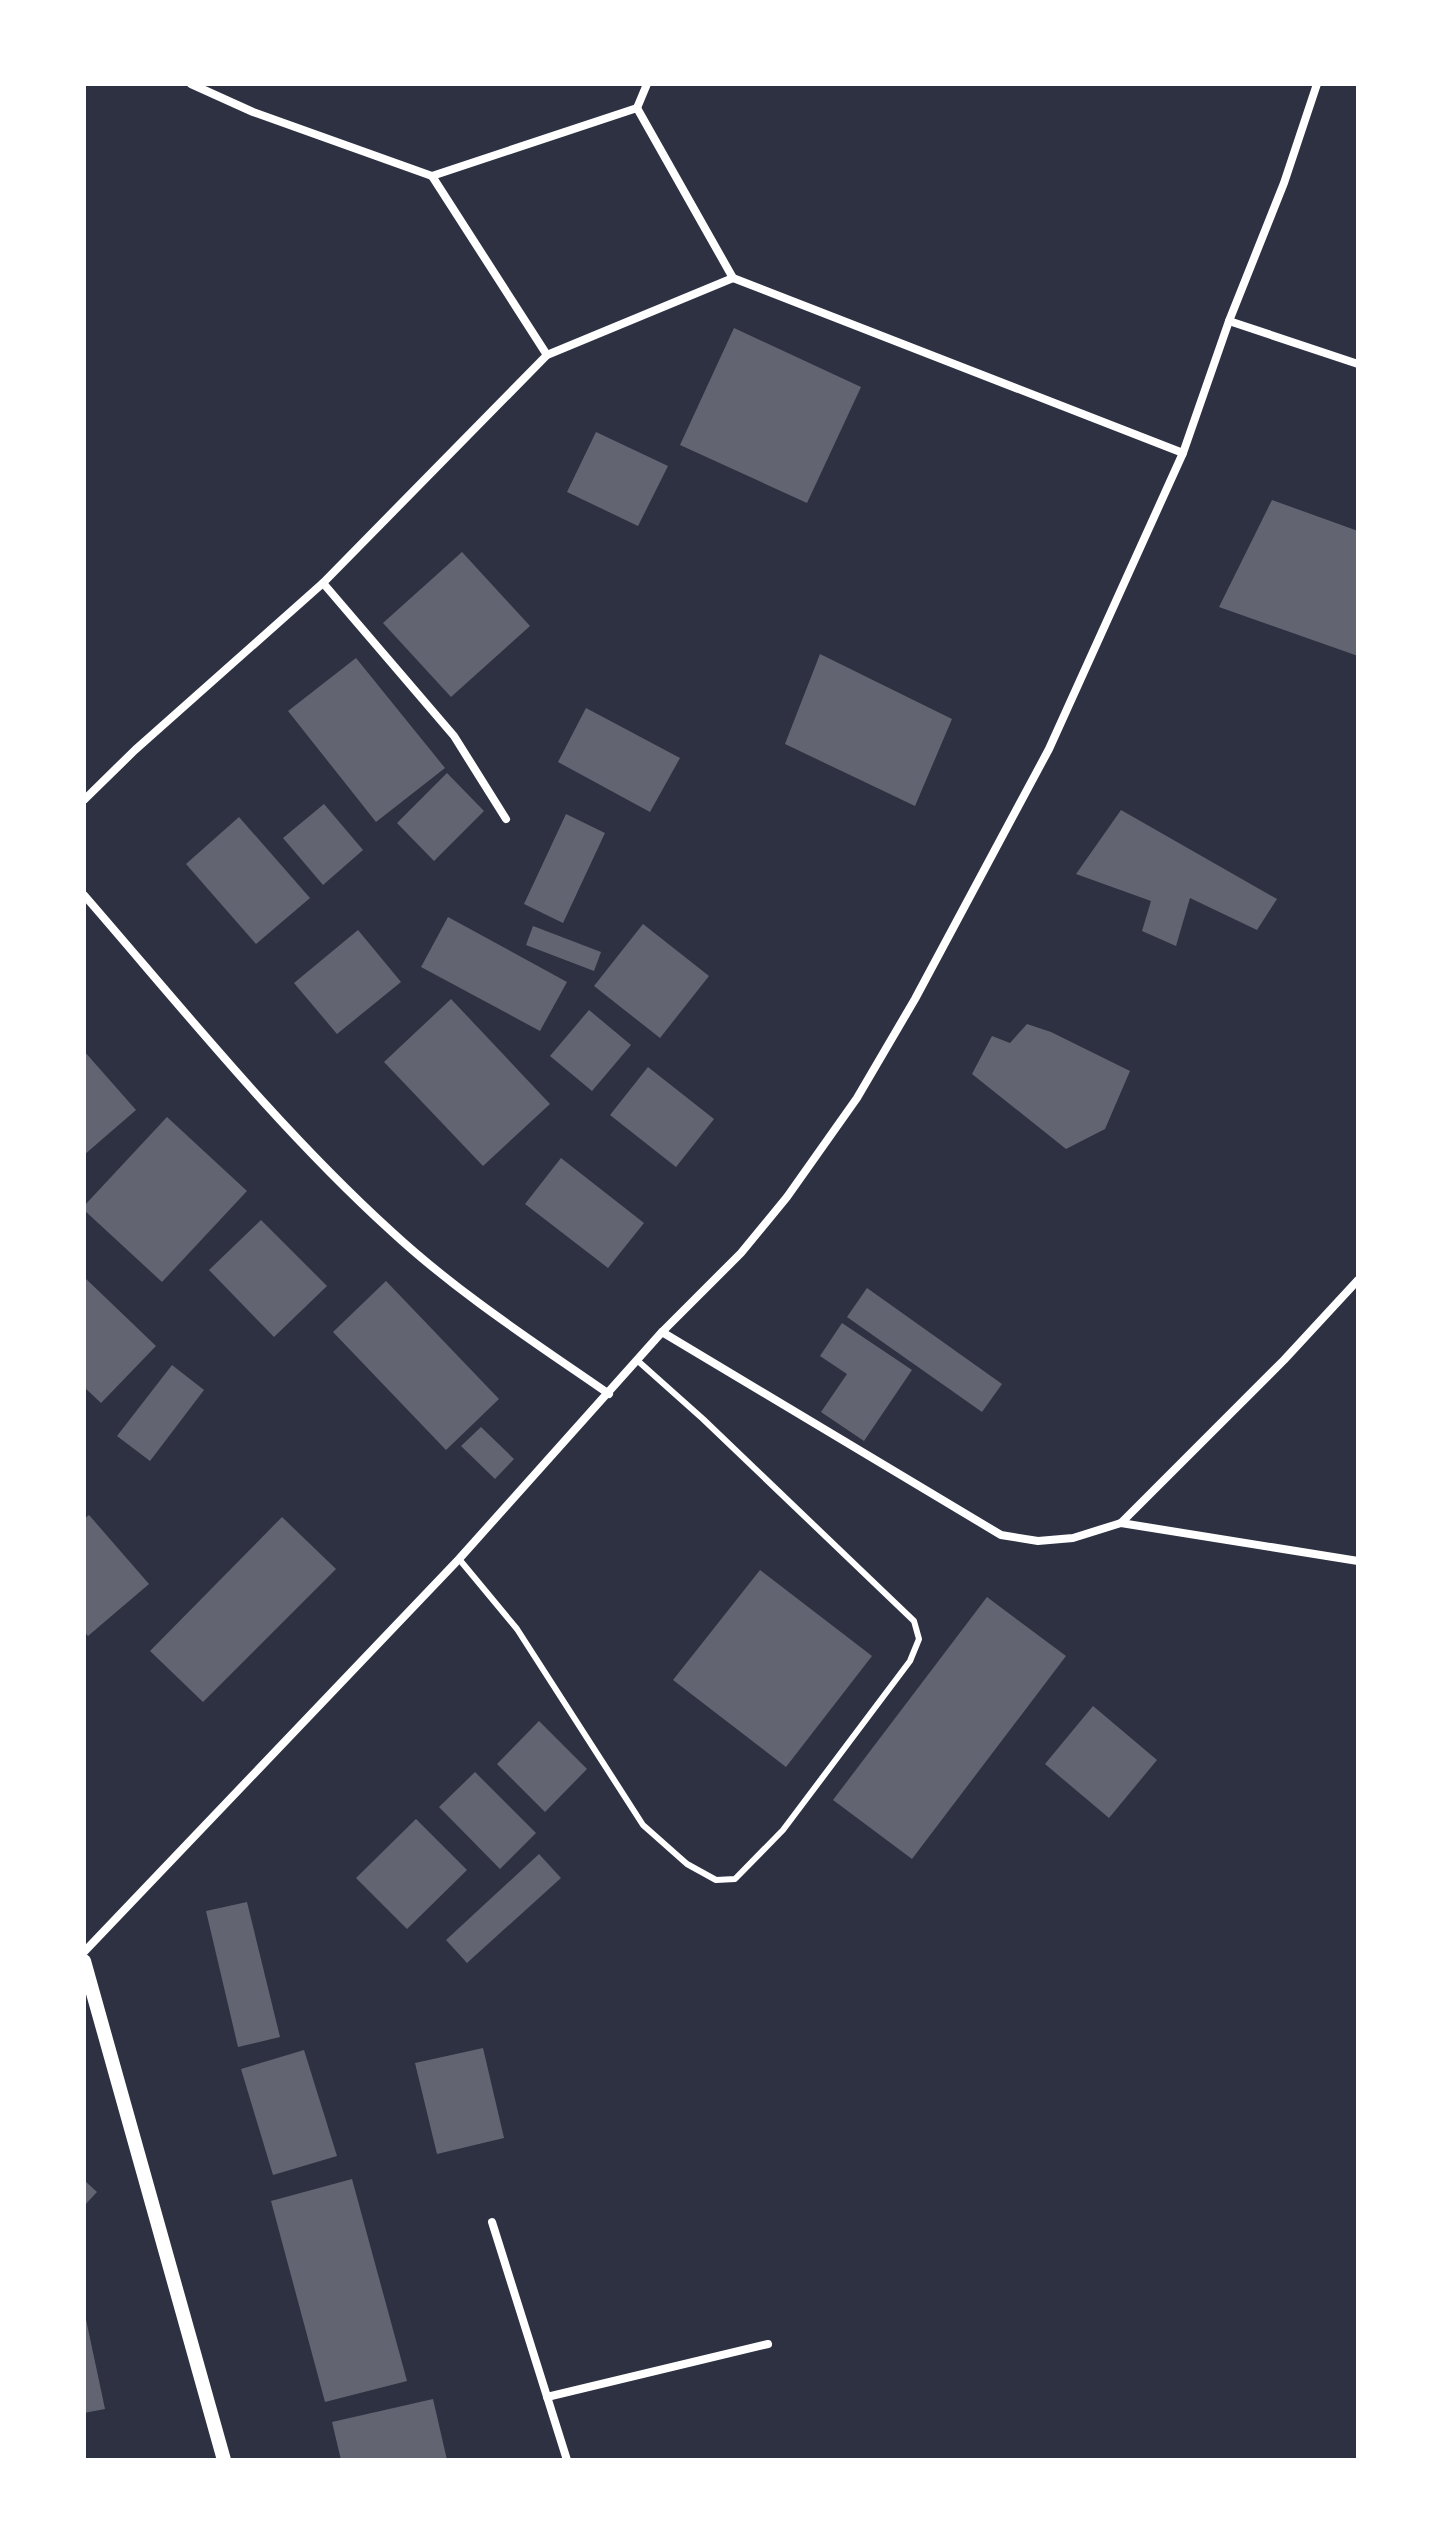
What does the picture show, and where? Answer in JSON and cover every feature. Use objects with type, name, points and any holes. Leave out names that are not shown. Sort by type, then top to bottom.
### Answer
[{"type":"street","points":[[191,84],[253,112],[432,176],[547,355]]},
{"type":"street","points":[[432,176],[637,108],[647,84]]},
{"type":"street","points":[[84,1952],[459,1559],[662,1332],[741,1253],[787,1197],[857,1098],[915,999],[1049,749],[1183,453],[1229,321],[1284,183],[1317,84]]},
{"type":"street","points":[[637,108],[733,278],[1183,453]]},
{"type":"street","points":[[84,800],[135,750],[323,583],[547,355],[733,278]]},
{"type":"street","points":[[1229,321],[1358,364]]},
{"type":"street","points":[[323,583],[454,736],[506,819]]},
{"type":"street","points":[[84,895],[277,1117],[390,1231],[481,1307],[609,1394]]},
{"type":"street","points":[[1121,1523],[1284,1360],[1358,1280]]},
{"type":"street","points":[[662,1332],[1001,1535],[1038,1541],[1073,1538],[1121,1523],[1358,1561]]},
{"type":"street","points":[[84,1961],[224,2460]]},
{"type":"street","points":[[492,2222],[567,2460]]},
{"type":"street","points":[[547,2397],[768,2344]]},
{"type":"lane","points":[[459,1559],[517,1629],[643,1825],[687,1864],[716,1880],[735,1879],[783,1830],[910,1661],[919,1639],[914,1621],[638,1361]]},
{"type":"building","points":[[734,328],[861,387],[807,503],[680,445]]},
{"type":"building","points":[[596,432],[668,466],[638,526],[567,492]]},
{"type":"building","points":[[1272,500],[1358,531],[1358,656],[1219,607]]},
{"type":"building","points":[[462,552],[530,626],[451,697],[383,623]]},
{"type":"building","points":[[820,654],[952,719],[915,806],[785,744]]},
{"type":"building","points":[[356,658],[445,768],[376,822],[288,711]]},
{"type":"building","points":[[586,708],[680,758],[650,812],[558,762]]},
{"type":"building","points":[[447,773],[484,811],[434,861],[397,823]]},
{"type":"building","points":[[324,804],[363,850],[323,885],[283,838]]},
{"type":"building","points":[[1121,810],[1277,899],[1257,930],[1190,898],[1176,946],[1142,931],[1151,901],[1076,874]]},
{"type":"building","points":[[566,814],[605,833],[563,923],[524,904]]},
{"type":"building","points":[[239,817],[310,898],[256,944],[186,864]]},
{"type":"building","points":[[448,917],[567,982],[540,1031],[421,967]]},
{"type":"building","points":[[643,924],[709,976],[660,1038],[594,986]]},
{"type":"building","points":[[533,926],[601,952],[594,971],[526,945]]},
{"type":"building","points":[[358,930],[401,982],[337,1034],[294,983]]},
{"type":"building","points":[[451,999],[550,1104],[483,1166],[384,1062]]},
{"type":"building","points":[[589,1010],[631,1045],[592,1091],[550,1056]]},
{"type":"building","points":[[1027,1024],[1051,1032],[1130,1071],[1105,1129],[1066,1149],[972,1074],[992,1036],[1010,1043]]},
{"type":"building","points":[[84,1051],[136,1110],[84,1155]]},
{"type":"building","points":[[648,1067],[714,1119],[676,1167],[610,1115]]},
{"type":"building","points":[[167,1117],[247,1191],[162,1282],[84,1210],[84,1206]]},
{"type":"building","points":[[561,1158],[644,1223],[608,1268],[525,1204]]},
{"type":"building","points":[[261,1220],[327,1286],[274,1337],[209,1270]]},
{"type":"building","points":[[84,1277],[156,1346],[101,1403],[84,1387]]},
{"type":"building","points":[[386,1281],[499,1399],[446,1450],[333,1332]]},
{"type":"building","points":[[867,1288],[1002,1384],[982,1412],[847,1317]]},
{"type":"building","points":[[842,1323],[912,1370],[864,1441],[821,1412],[847,1374],[820,1356]]},
{"type":"building","points":[[172,1365],[204,1390],[150,1461],[117,1436]]},
{"type":"building","points":[[481,1427],[514,1459],[495,1479],[461,1446]]},
{"type":"building","points":[[89,1515],[149,1584],[88,1636],[84,1631],[84,1519]]},
{"type":"building","points":[[282,1517],[336,1569],[203,1702],[150,1651]]},
{"type":"building","points":[[760,1570],[872,1656],[786,1767],[673,1680]]},
{"type":"building","points":[[987,1597],[1066,1656],[912,1859],[833,1800]]},
{"type":"building","points":[[1093,1706],[1157,1760],[1109,1818],[1045,1764]]},
{"type":"building","points":[[539,1721],[587,1769],[545,1812],[497,1764]]},
{"type":"building","points":[[475,1772],[536,1833],[500,1869],[439,1807]]},
{"type":"building","points":[[416,1819],[467,1870],[407,1929],[356,1878]]},
{"type":"building","points":[[539,1854],[561,1878],[467,1963],[446,1940]]},
{"type":"building","points":[[247,1902],[280,2037],[238,2047],[206,1911]]},
{"type":"building","points":[[483,2048],[504,2138],[437,2154],[415,2063]]},
{"type":"building","points":[[304,2050],[337,2156],[273,2175],[241,2069]]},
{"type":"building","points":[[352,2179],[407,2381],[325,2402],[271,2201]]},
{"type":"building","points":[[84,2180],[97,2192],[84,2206]]},
{"type":"building","points":[[84,2310],[105,2409],[84,2413]]},
{"type":"building","points":[[433,2399],[447,2460],[341,2460],[332,2422]]}]
